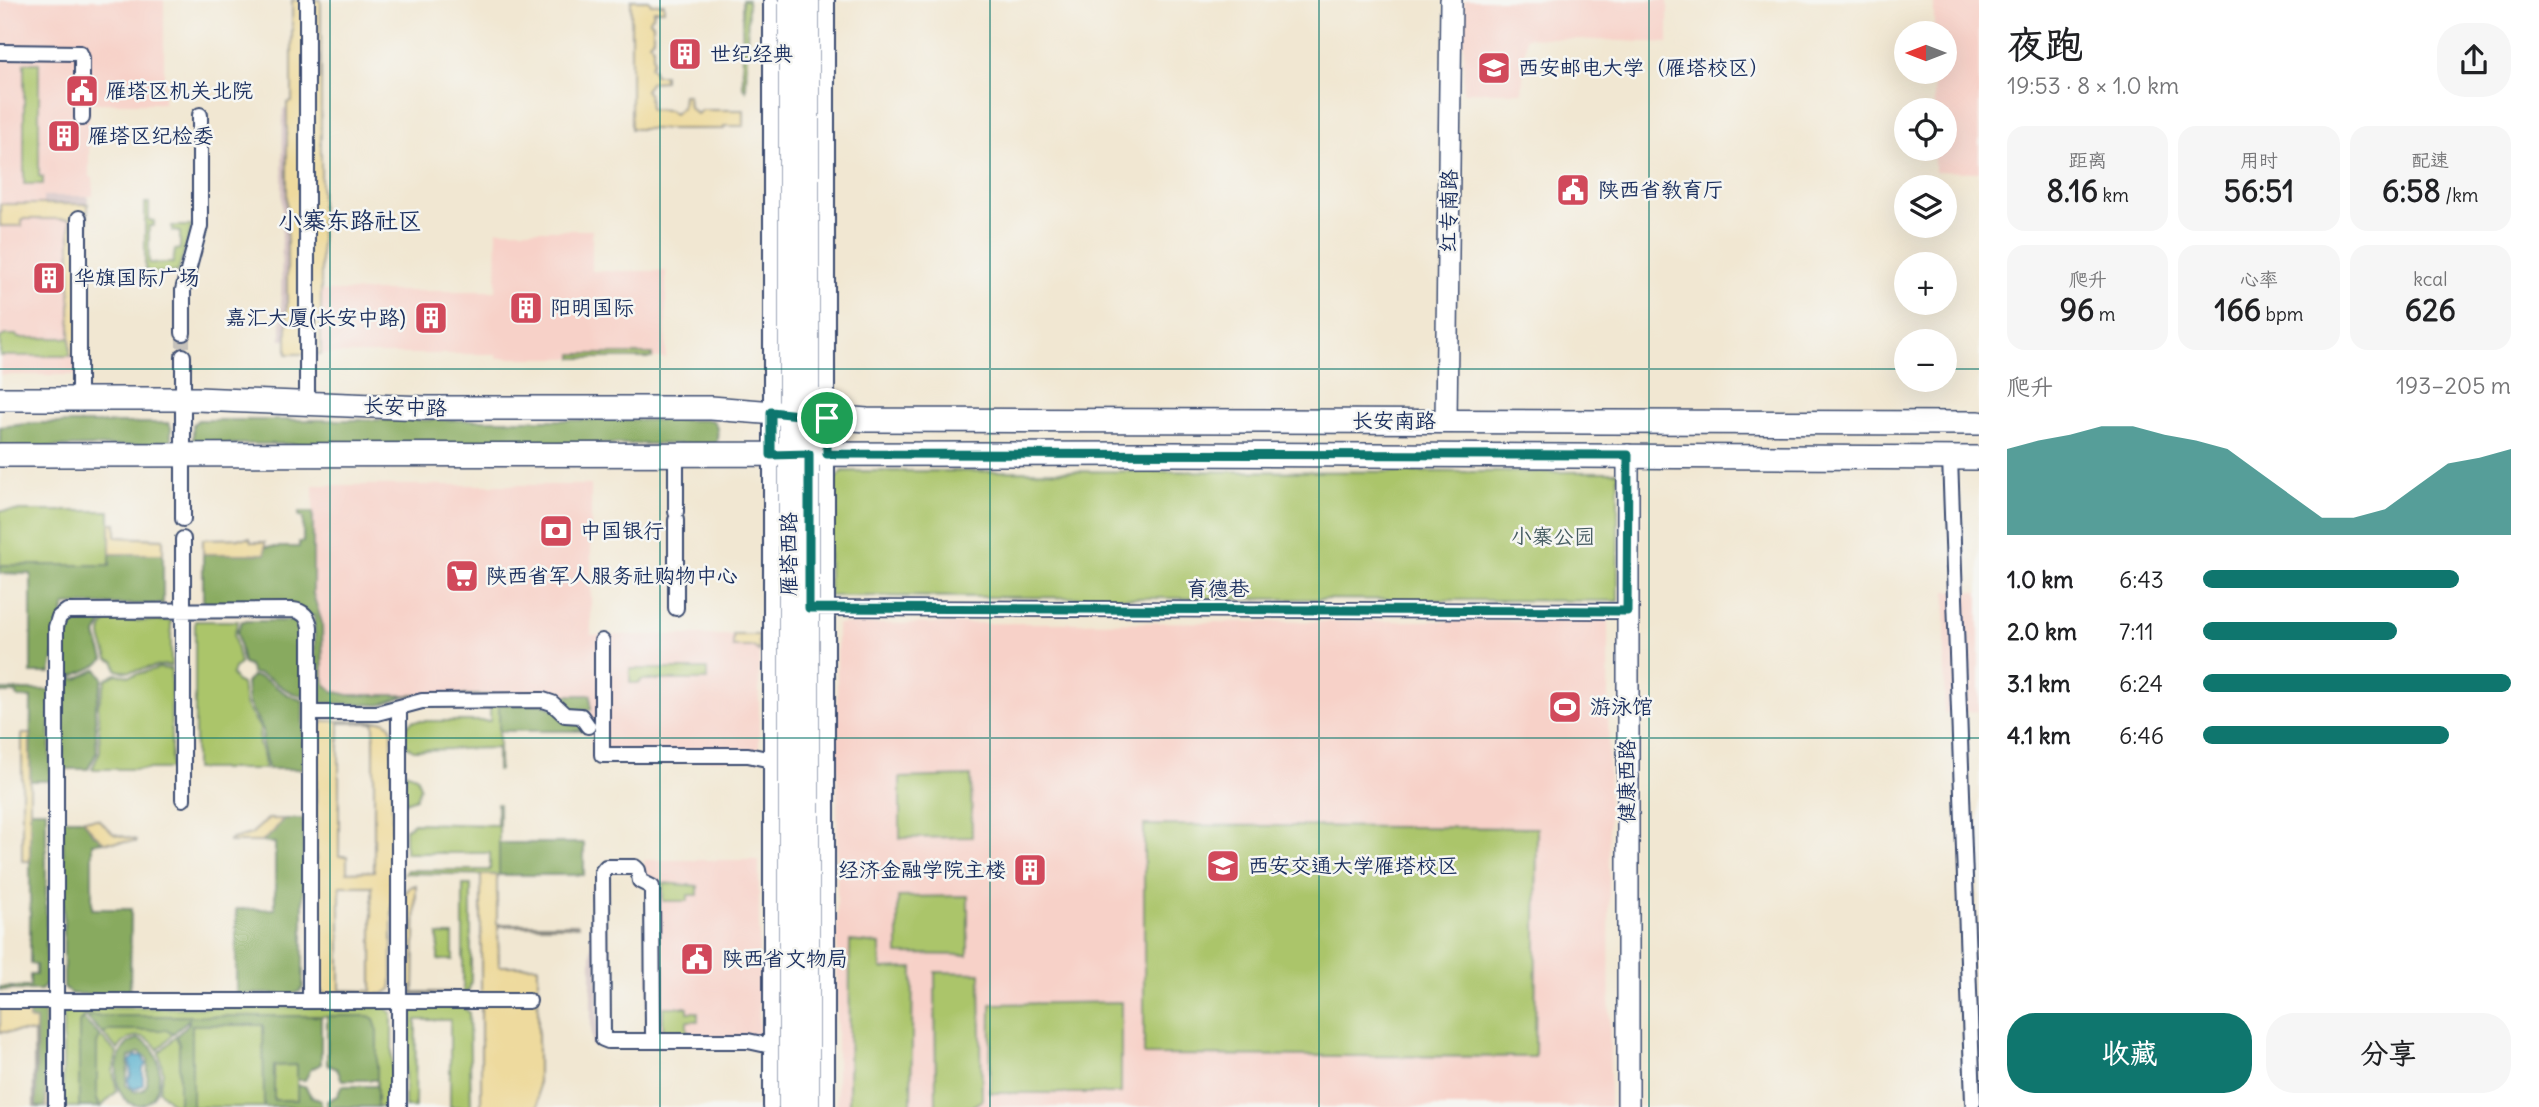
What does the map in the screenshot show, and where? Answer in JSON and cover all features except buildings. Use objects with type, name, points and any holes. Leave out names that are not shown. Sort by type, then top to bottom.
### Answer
[{"type":"main road","name":"雁塔西路","points":[[789,0],[799,415]]},
{"type":"main road","name":"雁塔西路","points":[[789,1107],[799,415],[809,0]]},
{"type":"main road","name":"红专南路","points":[[1446,421],[1451,0]]},
{"type":"main road","name":"长安中路","points":[[0,398],[183,399],[435,408],[711,408],[799,415]]},
{"type":"main road","name":"长安南路","points":[[799,415],[867,421],[1979,423]]},
{"type":"main road","points":[[0,455],[799,455]]},
{"type":"main road","name":"雁塔西路","points":[[799,455],[818,608],[809,1107]]},
{"type":"main road","name":"长安南路","points":[[799,455],[1628,455],[1979,458]]},
{"type":"main road","name":"健康西路","points":[[1628,455],[1628,1107]]},
{"type":"street","points":[[307,0],[307,403]]},
{"type":"street","points":[[771,0],[799,415],[799,455],[771,760],[771,1107]]},
{"type":"street","points":[[799,415],[827,0]]},
{"type":"street","points":[[0,52],[80,53],[82,118]]},
{"type":"street","points":[[183,333],[183,290],[200,226],[200,115]]},
{"type":"street","points":[[79,218],[79,398]]},
{"type":"street","points":[[183,356],[183,519]]},
{"type":"street","points":[[0,411],[39,398]]},
{"type":"street","points":[[676,456],[676,608]]},
{"type":"street","points":[[1950,458],[1975,1072],[1973,1102]]},
{"type":"street","points":[[183,539],[183,799]]},
{"type":"street","points":[[818,608],[827,1107]]},
{"type":"street","name":"育德巷","points":[[818,608],[1627,611]]},
{"type":"street","points":[[56,1107],[58,620],[70,610],[293,610],[305,615],[310,627],[310,1001]]},
{"type":"street","points":[[602,642],[602,755],[748,755],[771,760]]},
{"type":"street","points":[[310,713],[377,713],[422,701],[543,700],[565,715],[581,716],[588,726]]},
{"type":"street","points":[[399,708],[399,1107]]},
{"type":"street","points":[[653,1033],[652,887],[649,883],[640,881],[635,867],[606,867],[602,873],[603,1040],[748,1041],[771,1046]]},
{"type":"street","points":[[0,1001],[529,1001]]},
{"type":"shaded area","name":"雁塔区机关北院","points":[[0,0],[164,0],[164,103],[89,103],[89,177],[93,178],[93,196],[88,196],[88,370],[96,375],[0,375]]},
{"type":"shaded area","name":"西安邮电大学（雁塔校区）","points":[[1464,0],[1668,0],[1668,43],[1526,37],[1522,92],[1463,92]]},
{"type":"shaded area","points":[[1934,0],[1979,0],[1979,172],[1934,171],[1934,161],[1957,161],[1957,98],[1934,98],[1934,84],[1957,84],[1957,21],[1934,21]]},
{"type":"shaded area","points":[[283,109],[287,109],[287,340],[281,340]]},
{"type":"shaded area","points":[[43,196],[88,196],[88,204],[43,204]]},
{"type":"shaded area","points":[[497,230],[592,230],[592,271],[666,271],[666,358],[321,354],[321,291],[496,291]]},
{"type":"shaded area","points":[[313,485],[591,485],[591,635],[759,635],[759,760],[591,760],[591,696],[348,695],[333,691],[326,685],[323,676],[322,623],[314,601]]},
{"type":"shaded area","points":[[1946,591],[1979,592],[1979,711],[1944,713]]},
{"type":"shaded area","name":"西安交通大学雁塔校区","points":[[1608,620],[1610,1107],[837,1107],[837,624]]},
{"type":"shaded area","name":"陕西省文物局","points":[[644,860],[759,860],[759,1046],[648,1045],[648,876],[644,876]]},
{"type":"shaded area","points":[[591,887],[598,887],[598,1046],[591,1046]]},
{"type":"green space","points":[[742,0],[748,0],[746,90],[743,87]]},
{"type":"green space","points":[[24,63],[39,63],[39,176],[43,177],[43,184],[24,184]]},
{"type":"green space","points":[[145,203],[149,203],[149,220],[154,221],[154,226],[149,226],[149,263],[173,263],[175,250],[180,249],[180,232],[172,231],[172,226],[192,226],[178,272],[150,273],[145,269]]},
{"type":"green space","points":[[16,335],[18,338],[70,338],[70,356],[0,356],[0,338]]},
{"type":"green space","points":[[573,354],[652,354],[652,358],[573,358]]},
{"type":"green space","points":[[198,420],[712,420],[717,434],[716,444],[193,444],[193,424]]},
{"type":"green space","points":[[36,423],[168,423],[171,427],[171,445],[0,448],[0,427]]},
{"type":"green space","name":"小寨公园","points":[[843,471],[1618,472],[1618,601],[829,596],[828,486]]},
{"type":"green space","points":[[0,511],[110,511],[110,565],[0,565]]},
{"type":"green space","points":[[299,512],[313,512],[313,594],[322,623],[323,676],[326,685],[333,691],[348,695],[591,695],[591,710],[569,710],[543,696],[405,696],[380,705],[321,703],[316,697],[314,616],[203,604],[203,554],[264,554],[265,547],[299,547],[299,542],[303,542],[303,517],[299,516]]},
{"type":"green space","points":[[110,554],[163,554],[163,604],[65,605],[50,673],[31,673],[31,574],[0,573],[0,565],[110,565]]},
{"type":"green space","points":[[65,621],[103,621],[96,635],[104,659],[98,665],[74,676],[63,673]]},
{"type":"green space","points":[[107,621],[171,621],[171,666],[117,670],[115,662],[108,659],[101,635]]},
{"type":"green space","points":[[195,621],[238,621],[234,635],[240,664],[234,668],[232,675],[242,684],[245,705],[260,728],[259,744],[265,769],[195,769]]},
{"type":"green space","points":[[242,621],[301,621],[303,696],[288,691],[260,674],[252,673],[249,666],[243,664],[237,632]]},
{"type":"green space","points":[[159,668],[171,669],[171,769],[92,769],[100,751],[98,706],[106,679],[116,674],[130,676]]},
{"type":"green space","points":[[97,669],[103,678],[95,709],[97,752],[88,769],[63,769],[63,677],[77,679]]},
{"type":"green space","points":[[630,669],[707,669],[707,680],[641,680],[640,683],[630,683]]},
{"type":"green space","points":[[252,676],[266,680],[288,695],[303,700],[303,769],[268,769],[262,744],[263,730],[248,703],[246,683]]},
{"type":"green space","points":[[0,690],[50,690],[50,781],[30,781],[31,698],[17,697],[17,693],[0,693]]},
{"type":"green space","points":[[490,704],[499,704],[499,770],[497,748],[414,750],[405,745],[406,728],[413,721],[490,721]]},
{"type":"green space","points":[[499,704],[543,704],[584,721],[584,731],[499,731]]},
{"type":"green space","points":[[405,772],[416,776],[420,787],[416,798],[405,802]]},
{"type":"green space","points":[[971,776],[972,837],[900,838],[900,778]]},
{"type":"green space","points":[[497,804],[499,875],[405,873],[407,870],[490,870],[490,853],[405,853],[405,829],[414,823],[497,825]]},
{"type":"green space","points":[[30,810],[46,810],[46,985],[41,990],[0,990],[0,987],[30,987],[30,975],[36,975],[36,965],[30,964]]},
{"type":"green space","points":[[63,819],[83,819],[92,832],[104,842],[92,843],[92,909],[131,909],[130,994],[71,994],[64,988]]},
{"type":"green space","points":[[283,819],[303,819],[303,988],[293,994],[236,994],[236,909],[275,909],[275,843],[261,842]]},
{"type":"green space","points":[[1144,825],[1537,828],[1535,1057],[1144,1055]]},
{"type":"green space","points":[[499,843],[584,843],[584,875],[499,875]]},
{"type":"green space","points":[[663,883],[698,886],[698,895],[688,895],[688,901],[663,901]]},
{"type":"green space","points":[[463,885],[471,885],[471,981],[469,990],[463,994]]},
{"type":"green space","points":[[968,896],[968,955],[898,954],[898,897]]},
{"type":"green space","points":[[438,935],[453,935],[453,960],[438,960]]},
{"type":"green space","points":[[850,941],[880,944],[881,969],[913,968],[911,1107],[849,1107]]},
{"type":"green space","points":[[935,972],[980,973],[982,1100],[971,1107],[936,1107]]},
{"type":"green space","points":[[1121,1002],[1121,1093],[990,1093],[991,1004]]},
{"type":"green space","points":[[384,1007],[392,1013],[392,1107],[377,1107],[377,1029],[364,1016],[88,1016],[82,1018],[79,1023],[79,1107],[63,1107],[63,1015],[69,1008]]},
{"type":"green space","points":[[414,1007],[462,1007],[469,1012],[471,1107],[450,1107],[450,1020],[416,1020],[415,1107],[405,1107],[405,1015]]},
{"type":"green space","points":[[663,1007],[688,1007],[688,1012],[698,1012],[698,1021],[687,1021],[687,1031],[691,1032],[691,1037],[663,1037]]},
{"type":"green space","points":[[29,1011],[42,1011],[46,1015],[46,1107],[36,1107],[36,1020],[29,1020]]},
{"type":"green space","points":[[85,1016],[321,1016],[321,1064],[311,1069],[305,1080],[297,1080],[297,1065],[274,1066],[274,1100],[297,1100],[297,1086],[305,1086],[311,1096],[321,1101],[321,1107],[264,1107],[263,1025],[192,1025],[192,1107],[176,1107],[179,1100],[179,1044],[176,1036],[189,1023],[189,1019],[173,1034],[166,1030],[110,1030],[103,1034]]},
{"type":"green space","points":[[327,1016],[369,1016],[374,1019],[377,1029],[377,1080],[342,1080],[337,1069],[327,1064]]},
{"type":"green space","points":[[82,1018],[100,1036],[97,1044],[97,1100],[100,1107],[79,1107],[79,1023]]},
{"type":"green space","points":[[192,1025],[264,1025],[264,1107],[192,1107]]},
{"type":"green space","points":[[110,1030],[166,1030],[173,1034],[158,1050],[149,1040],[138,1036],[127,1040],[118,1050],[103,1034]]},
{"type":"green space","points":[[100,1036],[117,1053],[113,1072],[117,1091],[101,1107],[97,1100],[97,1044]]},
{"type":"green space","points":[[176,1036],[179,1044],[179,1100],[176,1107],[159,1091],[163,1072],[159,1053]]},
{"type":"green space","points":[[138,1039],[147,1044],[158,1063],[158,1086],[154,1096],[138,1105],[129,1102],[122,1095],[118,1085],[118,1062],[129,1043]],"holes":[[[140,1052],[148,1060],[147,1084],[143,1090],[135,1092],[126,1085],[129,1057]]]},
{"type":"green space","points":[[274,1065],[297,1065],[297,1100],[274,1100]]},
{"type":"green space","points":[[342,1086],[377,1086],[377,1107],[327,1107],[327,1101],[337,1096]]},
{"type":"sand","points":[[292,0],[321,0],[321,354],[287,354],[287,103],[292,102]]},
{"type":"sand","points":[[631,0],[649,0],[651,4],[664,4],[664,10],[654,10],[649,20],[653,24],[653,38],[649,42],[653,47],[650,67],[654,75],[664,75],[664,81],[651,82],[645,90],[649,95],[650,109],[669,110],[674,114],[682,107],[683,95],[688,95],[689,107],[697,114],[702,110],[744,110],[744,126],[724,126],[724,129],[631,129]]},
{"type":"sand","points":[[0,204],[88,204],[88,356],[70,356],[70,219],[22,219],[22,226],[0,226]]},
{"type":"sand","points":[[110,523],[116,523],[116,537],[163,539],[163,554],[110,554]]},
{"type":"sand","points":[[250,538],[251,542],[265,542],[265,554],[203,554],[203,539]]},
{"type":"sand","points":[[733,635],[759,635],[759,652],[754,647],[733,647]]},
{"type":"sand","points":[[324,721],[384,721],[392,730],[392,984],[391,989],[384,994],[324,994],[316,986],[316,729]],"holes":[[[339,723],[374,723],[374,871],[347,872],[347,856],[339,856]],[[340,886],[372,886],[372,991],[340,990]]]},
{"type":"sand","points":[[22,734],[30,734],[30,861],[22,861]]},
{"type":"sand","points":[[83,819],[98,819],[114,834],[136,842],[104,842],[92,832]]},
{"type":"sand","points":[[268,819],[283,819],[261,842],[229,842],[251,834]]},
{"type":"sand","points":[[481,875],[497,875],[497,924],[578,924],[498,926],[499,966],[538,966],[538,1107],[481,1107]]},
{"type":"sand","points":[[416,885],[414,992],[453,994],[413,994],[406,988],[405,893]]},
{"type":"sand","points":[[0,1007],[42,1007],[48,1011],[50,1107],[46,1107],[45,1014],[42,1011],[29,1011],[29,1020],[36,1020],[34,1107],[34,1032],[0,1032]]},
{"type":"water","points":[[136,1056],[142,1056],[146,1064],[143,1069],[143,1085],[135,1089],[130,1086],[128,1080],[131,1075],[130,1061]]},
{"type":"tunnel","points":[[183,333],[183,356]]},
{"type":"place","name":"世纪经典","points":[[685,54]]},
{"type":"place","name":"西安邮电大学（雁塔校区）","points":[[1494,68]]},
{"type":"place","name":"雁塔区机关北院","points":[[82,91]]},
{"type":"place","name":"雁塔区纪检委","points":[[64,136]]},
{"type":"place","name":"陕西省教育厅","points":[[1573,190]]},
{"type":"place","name":"华旗国际广场","points":[[49,278]]},
{"type":"place","name":"阳明国际","points":[[526,308]]},
{"type":"place","name":"嘉汇大厦(长安中路)","points":[[431,318]]},
{"type":"place","name":"中国银行","points":[[556,531]]},
{"type":"place","name":"陕西省军人服务社购物中心","points":[[462,576]]},
{"type":"place","name":"游泳馆","points":[[1565,707]]},
{"type":"place","name":"西安交通大学雁塔校区","points":[[1223,866]]},
{"type":"place","name":"经济金融学院主楼","points":[[1030,870]]},
{"type":"place","name":"陕西省文物局","points":[[697,959]]},
{"type":"district","name":"小寨东路社区","points":[[350,221]]},
{"type":"route","points":[[771,412],[827,418],[827,454],[1628,455],[1627,611],[809,608],[809,454],[771,455],[771,412]]}]
